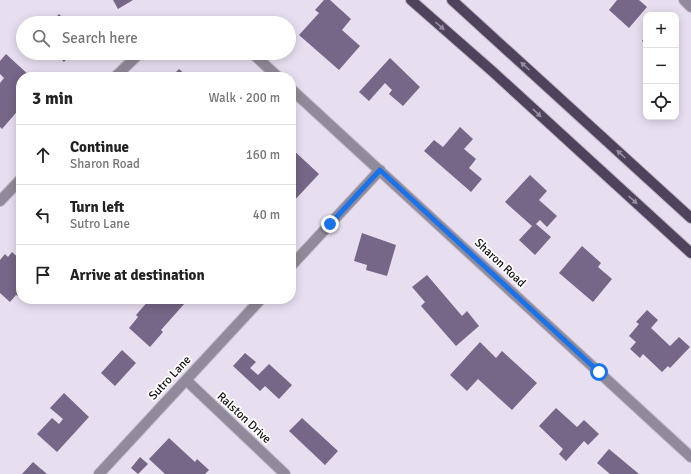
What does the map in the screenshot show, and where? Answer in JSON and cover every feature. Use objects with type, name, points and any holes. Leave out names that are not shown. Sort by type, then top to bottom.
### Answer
[{"type":"main road","points":[[411,0],[492,71],[691,253]]},
{"type":"main road","points":[[452,0],[691,218]]},
{"type":"street","points":[[684,0],[691,6]]},
{"type":"street","points":[[120,72],[133,60]]},
{"type":"street","points":[[260,60],[273,72]]},
{"type":"street","name":"Sharon Road","points":[[296,94],[691,458]]},
{"type":"street","points":[[296,261],[380,170]]},
{"type":"street","points":[[0,201],[16,184]]},
{"type":"street","name":"Sutro Lane","points":[[99,474],[255,304]]},
{"type":"street","name":"Ralston Drive","points":[[186,380],[285,474]]},
{"type":"building","points":[[113,0],[133,0],[118,9]]},
{"type":"building","points":[[324,0],[330,0],[351,19],[342,30],[360,46],[339,70],[299,35],[319,13],[315,10]]},
{"type":"building","points":[[617,0],[639,0],[647,7],[629,28],[609,10]]},
{"type":"building","points":[[6,54],[26,72],[16,72],[16,113],[2,129],[0,127],[0,83],[4,78],[0,74],[0,61]]},
{"type":"building","points":[[390,58],[420,87],[403,106],[389,94],[392,90],[385,83],[369,101],[359,92]]},
{"type":"building","points":[[460,127],[473,139],[464,149],[476,159],[469,168],[482,179],[471,192],[424,151],[434,140],[443,147]]},
{"type":"building","points":[[296,153],[319,174],[296,199]]},
{"type":"building","points":[[530,175],[547,191],[539,200],[557,216],[547,227],[540,220],[536,224],[551,237],[535,255],[519,240],[532,226],[505,202]]},
{"type":"building","points":[[362,233],[396,245],[387,276],[366,270],[367,265],[354,261]]},
{"type":"building","points":[[582,246],[601,263],[598,267],[612,279],[593,302],[559,273]]},
{"type":"building","points":[[12,252],[16,256],[16,295],[10,302],[0,293],[0,260],[5,254],[8,257]]},
{"type":"building","points":[[427,275],[462,316],[467,311],[479,326],[456,346],[421,306],[425,302],[412,287]]},
{"type":"building","points":[[146,304],[184,304],[161,330],[163,332],[150,347],[129,328],[138,317],[136,315]]},
{"type":"building","points":[[647,310],[658,320],[651,328],[670,346],[679,337],[690,347],[670,368],[668,366],[662,372],[643,354],[640,358],[630,349],[636,342],[629,336],[639,324],[636,322]]},
{"type":"building","points":[[480,342],[496,358],[502,351],[537,383],[512,410],[478,379],[467,391],[450,375]]},
{"type":"building","points":[[122,350],[136,363],[115,386],[101,373]]},
{"type":"building","points":[[245,353],[256,362],[250,368],[258,375],[269,364],[292,385],[279,399],[265,386],[260,391],[233,366]]},
{"type":"building","points":[[64,393],[89,417],[57,452],[37,434],[52,418],[59,424],[63,419],[50,408]]},
{"type":"building","points":[[556,408],[577,427],[584,420],[599,434],[588,445],[584,441],[566,461],[559,454],[563,449],[539,426]]},
{"type":"building","points":[[302,418],[338,451],[325,465],[289,431]]},
{"type":"building","points":[[169,438],[195,462],[197,459],[209,470],[205,474],[165,474],[149,459]]},
{"type":"building","points":[[609,449],[639,474],[610,474],[597,463]]},
{"type":"building","points":[[140,457],[148,464],[138,474],[131,468]]},
{"type":"building","points":[[33,462],[47,474],[22,474]]},
{"type":"route","points":[[330,224],[380,170],[599,372]]}]
